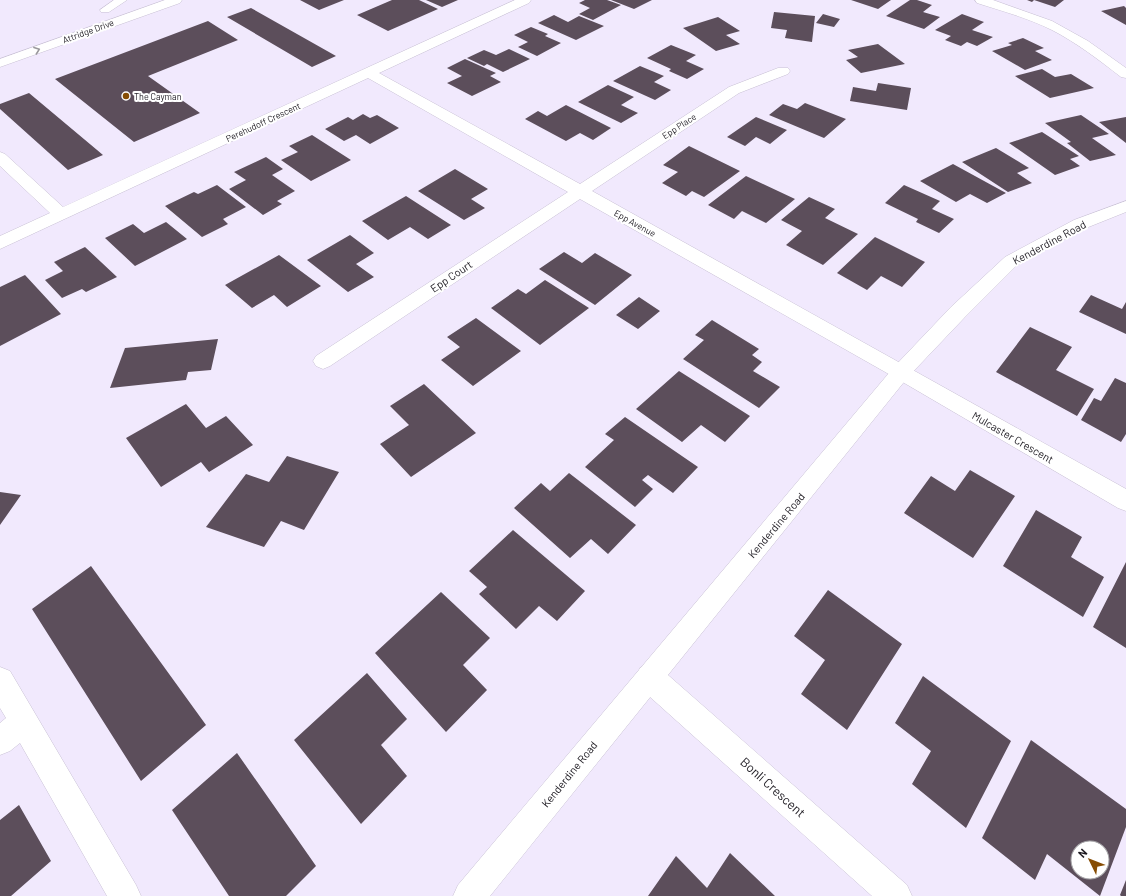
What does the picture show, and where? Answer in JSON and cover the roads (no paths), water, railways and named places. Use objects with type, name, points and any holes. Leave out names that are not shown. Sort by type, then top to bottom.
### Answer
[{"type":"street","name":"Attridge Drive","points":[[90,16],[135,0]]},
{"type":"street","name":"Attridge Drive","points":[[0,63],[176,0]]},
{"type":"street","name":"Perehudoff Crescent","points":[[0,243],[525,0]]},
{"type":"street","points":[[981,0],[1056,27],[1099,53],[1126,74]]},
{"type":"street","name":"Epp Place","points":[[579,191],[734,90],[783,70]]},
{"type":"street","name":"Epp Avenue","points":[[369,73],[901,372]]},
{"type":"street","points":[[0,157],[61,215]]},
{"type":"street","name":"Epp Court","points":[[323,362],[579,191]]},
{"type":"street","name":"Kenderdine Road","points":[[469,896],[901,372],[958,312],[1011,262],[1080,224],[1126,206]]},
{"type":"street","name":"Mulcaster Crescent","points":[[901,372],[1126,501]]},
{"type":"street","name":"Bonli Crescent","points":[[650,678],[896,896]]},
{"type":"street","points":[[0,680],[125,896]]},
{"type":"street","points":[[0,741],[24,722]]},
{"type":"lane","points":[[105,10],[122,0]]},
{"type":"place","name":"The Cayman","points":[[126,96]]}]
